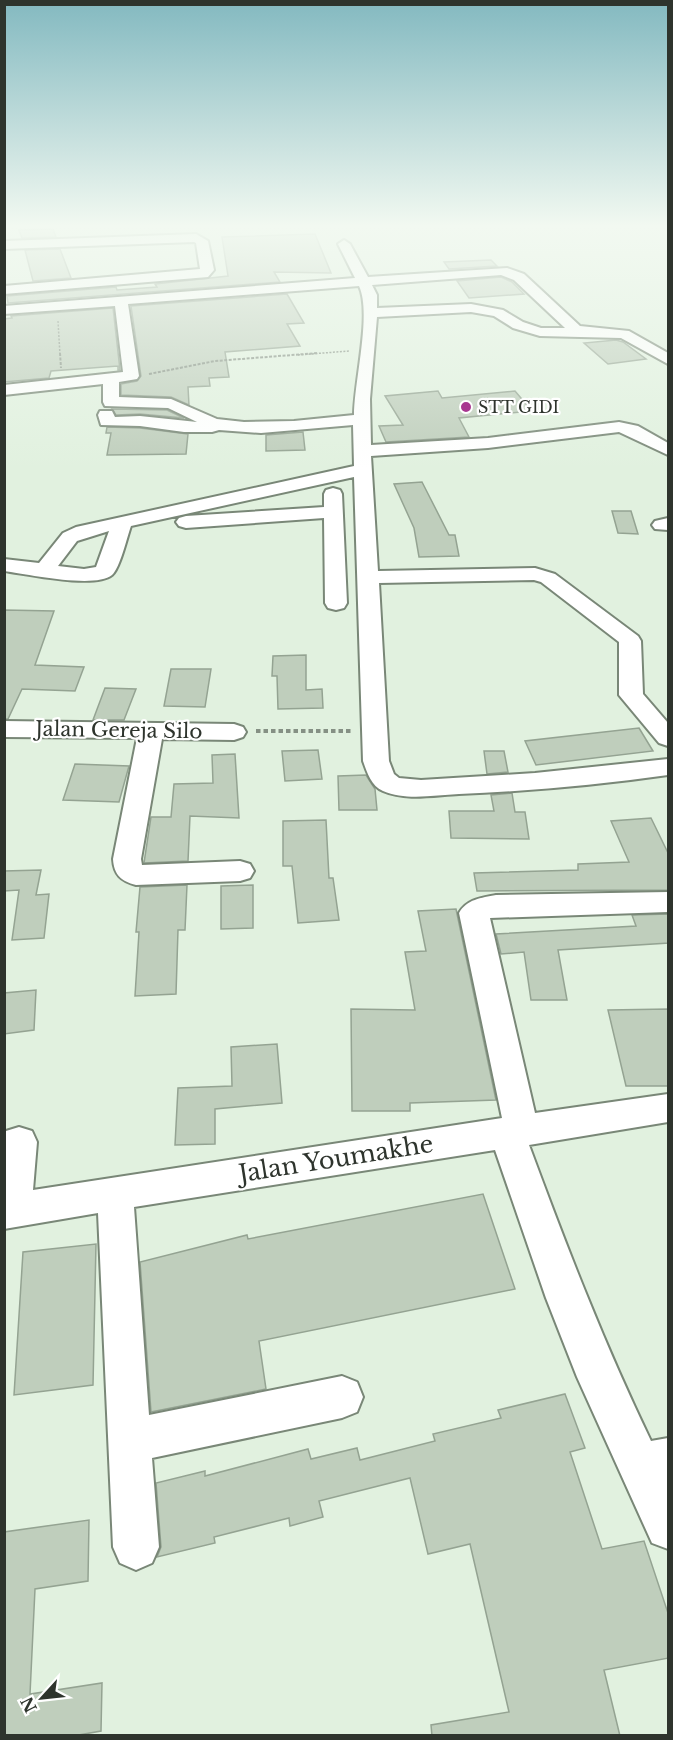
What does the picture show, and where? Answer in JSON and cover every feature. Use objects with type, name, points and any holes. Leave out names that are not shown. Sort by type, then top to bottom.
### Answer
[{"type":"street","points":[[4,310],[40,307]]},
{"type":"street","points":[[4,390],[131,376],[122,307]]},
{"type":"street","points":[[370,307],[361,419],[376,761],[381,775],[390,784],[405,787],[592,777],[669,767]]},
{"type":"street","points":[[550,307],[569,325],[581,332]]},
{"type":"street","points":[[370,313],[471,308],[498,313],[519,325],[540,332],[624,334],[669,359]]},
{"type":"street","points":[[111,379],[111,402],[104,417],[113,422],[138,421],[181,428],[304,426],[361,419]]},
{"type":"street","points":[[44,570],[70,537],[112,525],[332,477],[362,460],[607,428],[638,434],[669,450]]},
{"type":"street","points":[[332,477],[336,603]]},
{"type":"street","points":[[112,525],[333,512]]},
{"type":"street","points":[[4,565],[88,576],[100,574],[105,570],[112,525]]},
{"type":"street","points":[[367,577],[535,574],[548,578],[630,641],[631,695],[669,738]]},
{"type":"street","name":"Jalan Gereja Silo","points":[[4,729],[234,732]]},
{"type":"street","points":[[152,730],[127,859],[128,869],[136,875],[240,871]]},
{"type":"street","points":[[669,902],[496,906],[478,909],[474,913],[515,1133],[566,1298],[598,1377],[655,1463],[669,1527]]},
{"type":"street","name":"Jalan Youmakhe","points":[[9,1212],[281,1167],[669,1108]]},
{"type":"street","points":[[9,1212],[19,1142]]},
{"type":"street","points":[[115,1194],[136,1547]]},
{"type":"street","points":[[130,1441],[342,1397]]},
{"type":"path","points":[[56,307],[61,384]]},
{"type":"path","points":[[131,376],[169,372],[193,364],[215,361],[368,349]]},
{"type":"path","points":[[234,732],[375,732]]},
{"type":"building","points":[[131,307],[295,307],[304,323],[287,324],[300,346],[225,352],[229,377],[209,378],[210,386],[188,387],[189,405],[171,397],[121,395],[121,384],[137,381],[141,376]]},
{"type":"building","points":[[113,308],[120,370],[118,366],[51,371],[49,378],[4,382],[4,319],[12,318],[11,316]]},
{"type":"building","points":[[616,340],[623,342],[646,359],[608,364],[584,343]]},
{"type":"building","points":[[438,391],[442,398],[515,391],[532,411],[459,418],[469,437],[386,442],[379,426],[403,425],[385,396]]},
{"type":"building","points":[[112,409],[167,410],[184,418],[140,414],[116,415]]},
{"type":"building","points":[[107,427],[140,428],[188,434],[186,454],[107,455],[111,433],[106,433]]},
{"type":"building","points":[[303,432],[305,450],[266,451],[266,435]]},
{"type":"building","points":[[422,482],[449,535],[455,535],[459,556],[419,557],[414,528],[394,484]]},
{"type":"building","points":[[612,511],[631,511],[638,534],[618,533]]},
{"type":"building","points":[[4,610],[54,611],[35,665],[84,667],[75,691],[22,689],[8,719],[4,719]]},
{"type":"building","points":[[306,655],[306,690],[322,689],[323,708],[278,709],[277,676],[272,676],[273,656]]},
{"type":"building","points":[[171,669],[211,669],[205,707],[164,706]]},
{"type":"building","points":[[105,688],[136,689],[124,720],[93,720]]},
{"type":"building","points":[[639,728],[653,751],[536,765],[525,741]]},
{"type":"building","points":[[318,750],[322,779],[285,781],[282,751]]},
{"type":"building","points":[[484,751],[504,751],[508,772],[487,774]]},
{"type":"building","points":[[235,754],[239,818],[190,816],[188,861],[144,863],[151,817],[171,817],[174,784],[213,783],[212,755]]},
{"type":"building","points":[[75,764],[129,766],[119,802],[63,800]]},
{"type":"building","points":[[366,775],[375,789],[377,810],[339,810],[338,776]]},
{"type":"building","points":[[512,793],[515,812],[525,812],[529,839],[451,838],[449,811],[494,811],[491,795]]},
{"type":"building","points":[[651,818],[669,855],[669,890],[477,891],[474,873],[578,870],[578,864],[629,862],[611,821]]},
{"type":"building","points":[[326,820],[329,878],[333,878],[339,920],[298,923],[292,866],[283,866],[283,821]]},
{"type":"building","points":[[41,870],[36,895],[49,894],[44,938],[12,940],[19,890],[4,891],[4,871]]},
{"type":"building","points":[[187,885],[185,930],[178,930],[176,994],[135,996],[139,932],[136,932],[140,887]]},
{"type":"building","points":[[253,885],[253,928],[221,929],[221,886]]},
{"type":"building","points":[[456,909],[496,1100],[410,1103],[410,1111],[352,1111],[351,1009],[415,1010],[405,952],[426,951],[418,911]]},
{"type":"building","points":[[669,914],[669,943],[558,950],[567,1000],[531,1000],[524,952],[501,954],[496,934],[636,926],[632,915]]},
{"type":"building","points":[[36,990],[34,1030],[4,1034],[4,993]]},
{"type":"building","points":[[669,1009],[669,1086],[626,1086],[608,1010]]},
{"type":"building","points":[[277,1044],[282,1103],[215,1109],[215,1144],[175,1145],[178,1088],[232,1086],[231,1047]]},
{"type":"building","points":[[483,1194],[515,1289],[259,1341],[266,1389],[151,1412],[140,1262],[247,1235],[248,1239]]},
{"type":"building","points":[[96,1244],[93,1385],[14,1395],[23,1252]]},
{"type":"building","points":[[565,1394],[585,1448],[570,1452],[602,1549],[644,1541],[669,1616],[669,1658],[604,1670],[620,1736],[432,1736],[431,1725],[509,1712],[470,1544],[428,1554],[410,1478],[319,1501],[323,1517],[290,1526],[289,1518],[214,1537],[215,1543],[157,1557],[161,1547],[156,1483],[205,1471],[205,1476],[308,1449],[311,1459],[357,1448],[360,1460],[435,1441],[433,1434],[501,1418],[498,1410]]},
{"type":"building","points":[[89,1520],[88,1581],[35,1589],[30,1694],[102,1683],[101,1731],[73,1736],[4,1736],[4,1532]]},
{"type":"place","name":"STT GIDI","points":[[466,407]]}]
